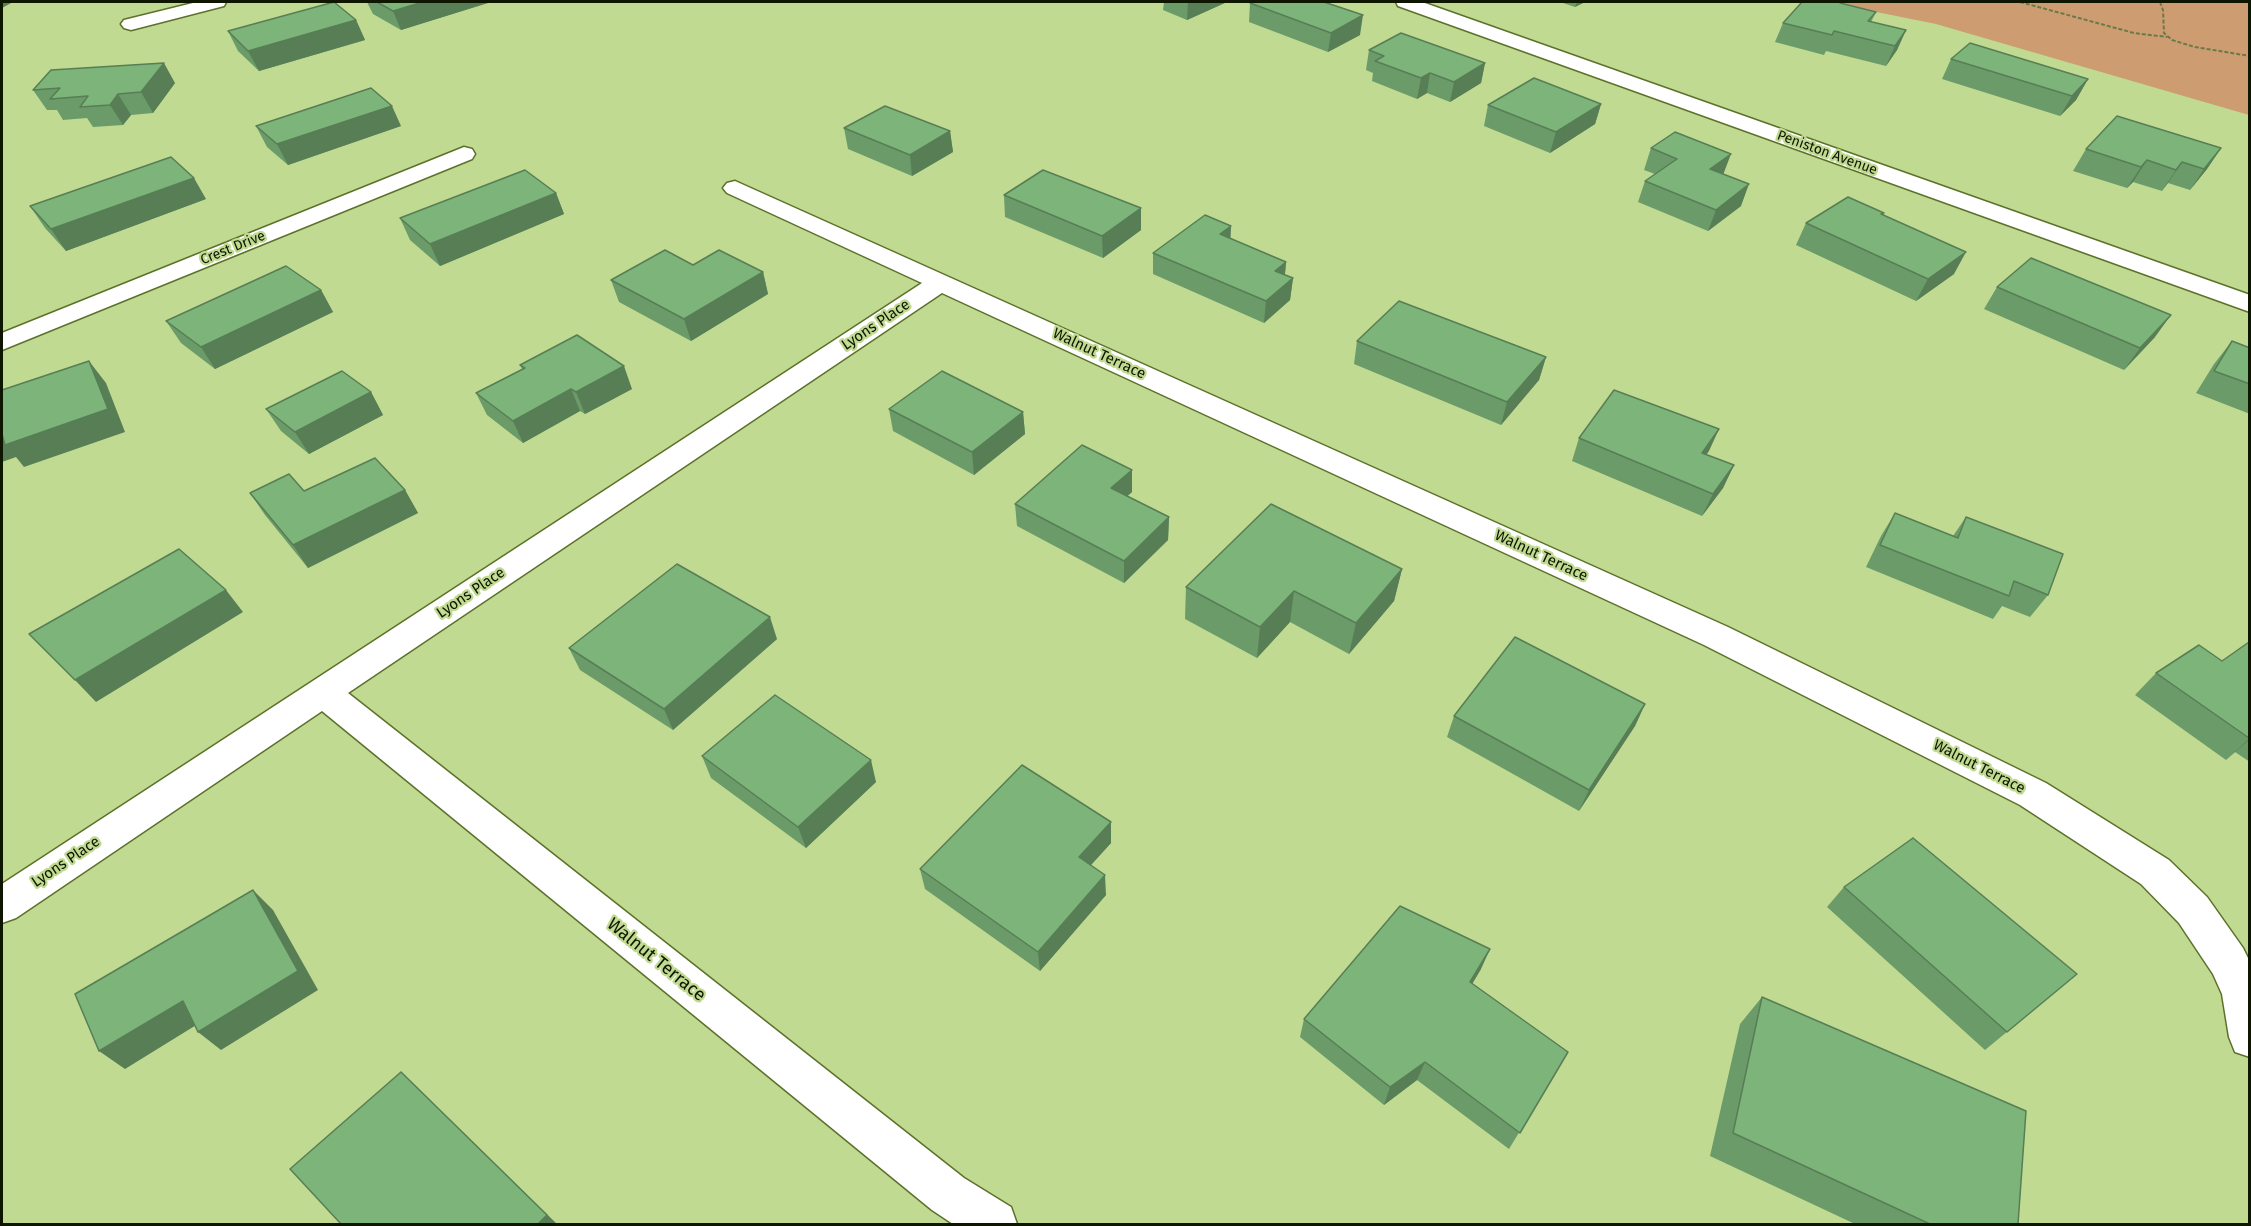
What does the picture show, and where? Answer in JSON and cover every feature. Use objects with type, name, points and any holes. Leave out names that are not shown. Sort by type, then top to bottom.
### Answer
[{"type":"street","points":[[131,24],[217,2]]},
{"type":"street","name":"Peniston Avenue","points":[[1405,2],[2250,304]]},
{"type":"street","name":"Crest Drive","points":[[2,342],[464,154]]},
{"type":"street","name":"Walnut Terrace","points":[[735,188],[1716,636],[2033,794],[2155,872],[2193,910],[2228,961],[2243,993],[2250,1037]]},
{"type":"street","name":"Lyons Place","points":[[2,905],[941,282]]},
{"type":"street","name":"Walnut Terrace","points":[[322,692],[948,1194],[994,1224]]},
{"type":"path","points":[[2019,2],[2134,33],[2167,37],[2195,47],[2250,56]]},
{"type":"path","points":[[2160,2],[2163,10],[2164,33],[2167,37]]},
{"type":"shaded area","points":[[1827,2],[2249,2],[2249,115],[1936,24]]},
{"type":"building","points":[[334,2],[356,20],[248,51],[228,31]]},
{"type":"building","points":[[377,2],[423,2],[393,11]]},
{"type":"building","points":[[1324,2],[1363,15],[1331,33],[1250,3]]},
{"type":"building","points":[[1802,2],[1842,2],[1840,3],[1876,12],[1868,21],[1906,30],[1895,46],[1834,31],[1832,35],[1783,23]]},
{"type":"building","points":[[1401,33],[1485,63],[1454,82],[1430,73],[1421,78],[1375,61],[1384,56],[1369,50]]},
{"type":"building","points":[[1970,43],[2088,79],[2072,96],[1951,59]]},
{"type":"building","points":[[164,63],[141,92],[118,94],[110,105],[80,107],[88,96],[50,99],[60,88],[33,90],[51,70]]},
{"type":"building","points":[[1534,78],[1601,104],[1556,132],[1488,105]]},
{"type":"building","points":[[371,88],[392,106],[277,144],[256,126]]},
{"type":"building","points":[[885,106],[950,131],[910,155],[844,128]]},
{"type":"building","points":[[2117,116],[2221,148],[2204,169],[2182,162],[2176,170],[2147,160],[2141,167],[2086,149]]},
{"type":"building","points":[[1675,132],[1731,154],[1710,169],[1749,184],[1716,210],[1645,181],[1677,159],[1651,148]]},
{"type":"building","points":[[171,157],[194,178],[51,229],[30,206]]},
{"type":"building","points":[[525,170],[556,193],[430,244],[400,218]]},
{"type":"building","points":[[1043,170],[1141,208],[1102,236],[1004,195]]},
{"type":"building","points":[[1848,197],[1966,252],[1928,279],[1806,223]]},
{"type":"building","points":[[1205,215],[1231,226],[1220,234],[1286,262],[1275,271],[1293,278],[1266,301],[1153,253]]},
{"type":"building","points":[[665,250],[693,265],[719,250],[763,272],[684,319],[611,280]]},
{"type":"building","points":[[2031,258],[2171,315],[2140,348],[1997,287]]},
{"type":"building","points":[[286,266],[321,290],[201,347],[166,321]]},
{"type":"building","points":[[1399,301],[1546,357],[1507,402],[1357,341]]},
{"type":"building","points":[[577,335],[624,366],[576,392],[571,389],[513,421],[476,393],[525,368],[520,365]]},
{"type":"building","points":[[2232,341],[2250,348],[2250,384],[2214,371]]},
{"type":"building","points":[[89,361],[108,409],[5,445],[2,434],[2,390]]},
{"type":"building","points":[[342,371],[371,392],[295,432],[266,409]]},
{"type":"building","points":[[942,371],[1023,412],[972,452],[889,409]]},
{"type":"building","points":[[1614,390],[1719,429],[1702,453],[1734,465],[1713,494],[1579,438]]},
{"type":"building","points":[[1082,445],[1132,470],[1111,488],[1169,517],[1124,561],[1015,504]]},
{"type":"building","points":[[375,458],[405,490],[293,545],[250,493],[289,474],[304,491]]},
{"type":"building","points":[[1271,504],[1402,569],[1356,623],[1294,591],[1260,627],[1186,587]]},
{"type":"building","points":[[1895,513],[1958,538],[1966,517],[2063,554],[2048,595],[2014,581],[2009,596],[1880,545]]},
{"type":"building","points":[[179,549],[226,590],[75,680],[29,634]]},
{"type":"building","points":[[677,564],[770,617],[664,709],[569,648]]},
{"type":"building","points":[[1515,637],[1645,704],[1589,790],[1454,716]]},
{"type":"building","points":[[2249,642],[2249,738],[2156,673],[2199,645],[2222,661]]},
{"type":"building","points":[[775,695],[871,760],[798,827],[702,756]]},
{"type":"building","points":[[1022,765],[1111,822],[1079,857],[1105,875],[1038,952],[920,869]]},
{"type":"building","points":[[1913,838],[2077,974],[2007,1032],[1844,887]]},
{"type":"building","points":[[253,890],[298,971],[198,1032],[183,1001],[99,1051],[75,994]]},
{"type":"building","points":[[1400,906],[1490,949],[1470,982],[1568,1052],[1520,1133],[1425,1062],[1390,1087],[1304,1019]]},
{"type":"building","points":[[1762,997],[2026,1111],[2018,1224],[1930,1224],[1733,1133]]},
{"type":"building","points":[[401,1072],[547,1215],[538,1224],[341,1224],[290,1169]]}]
